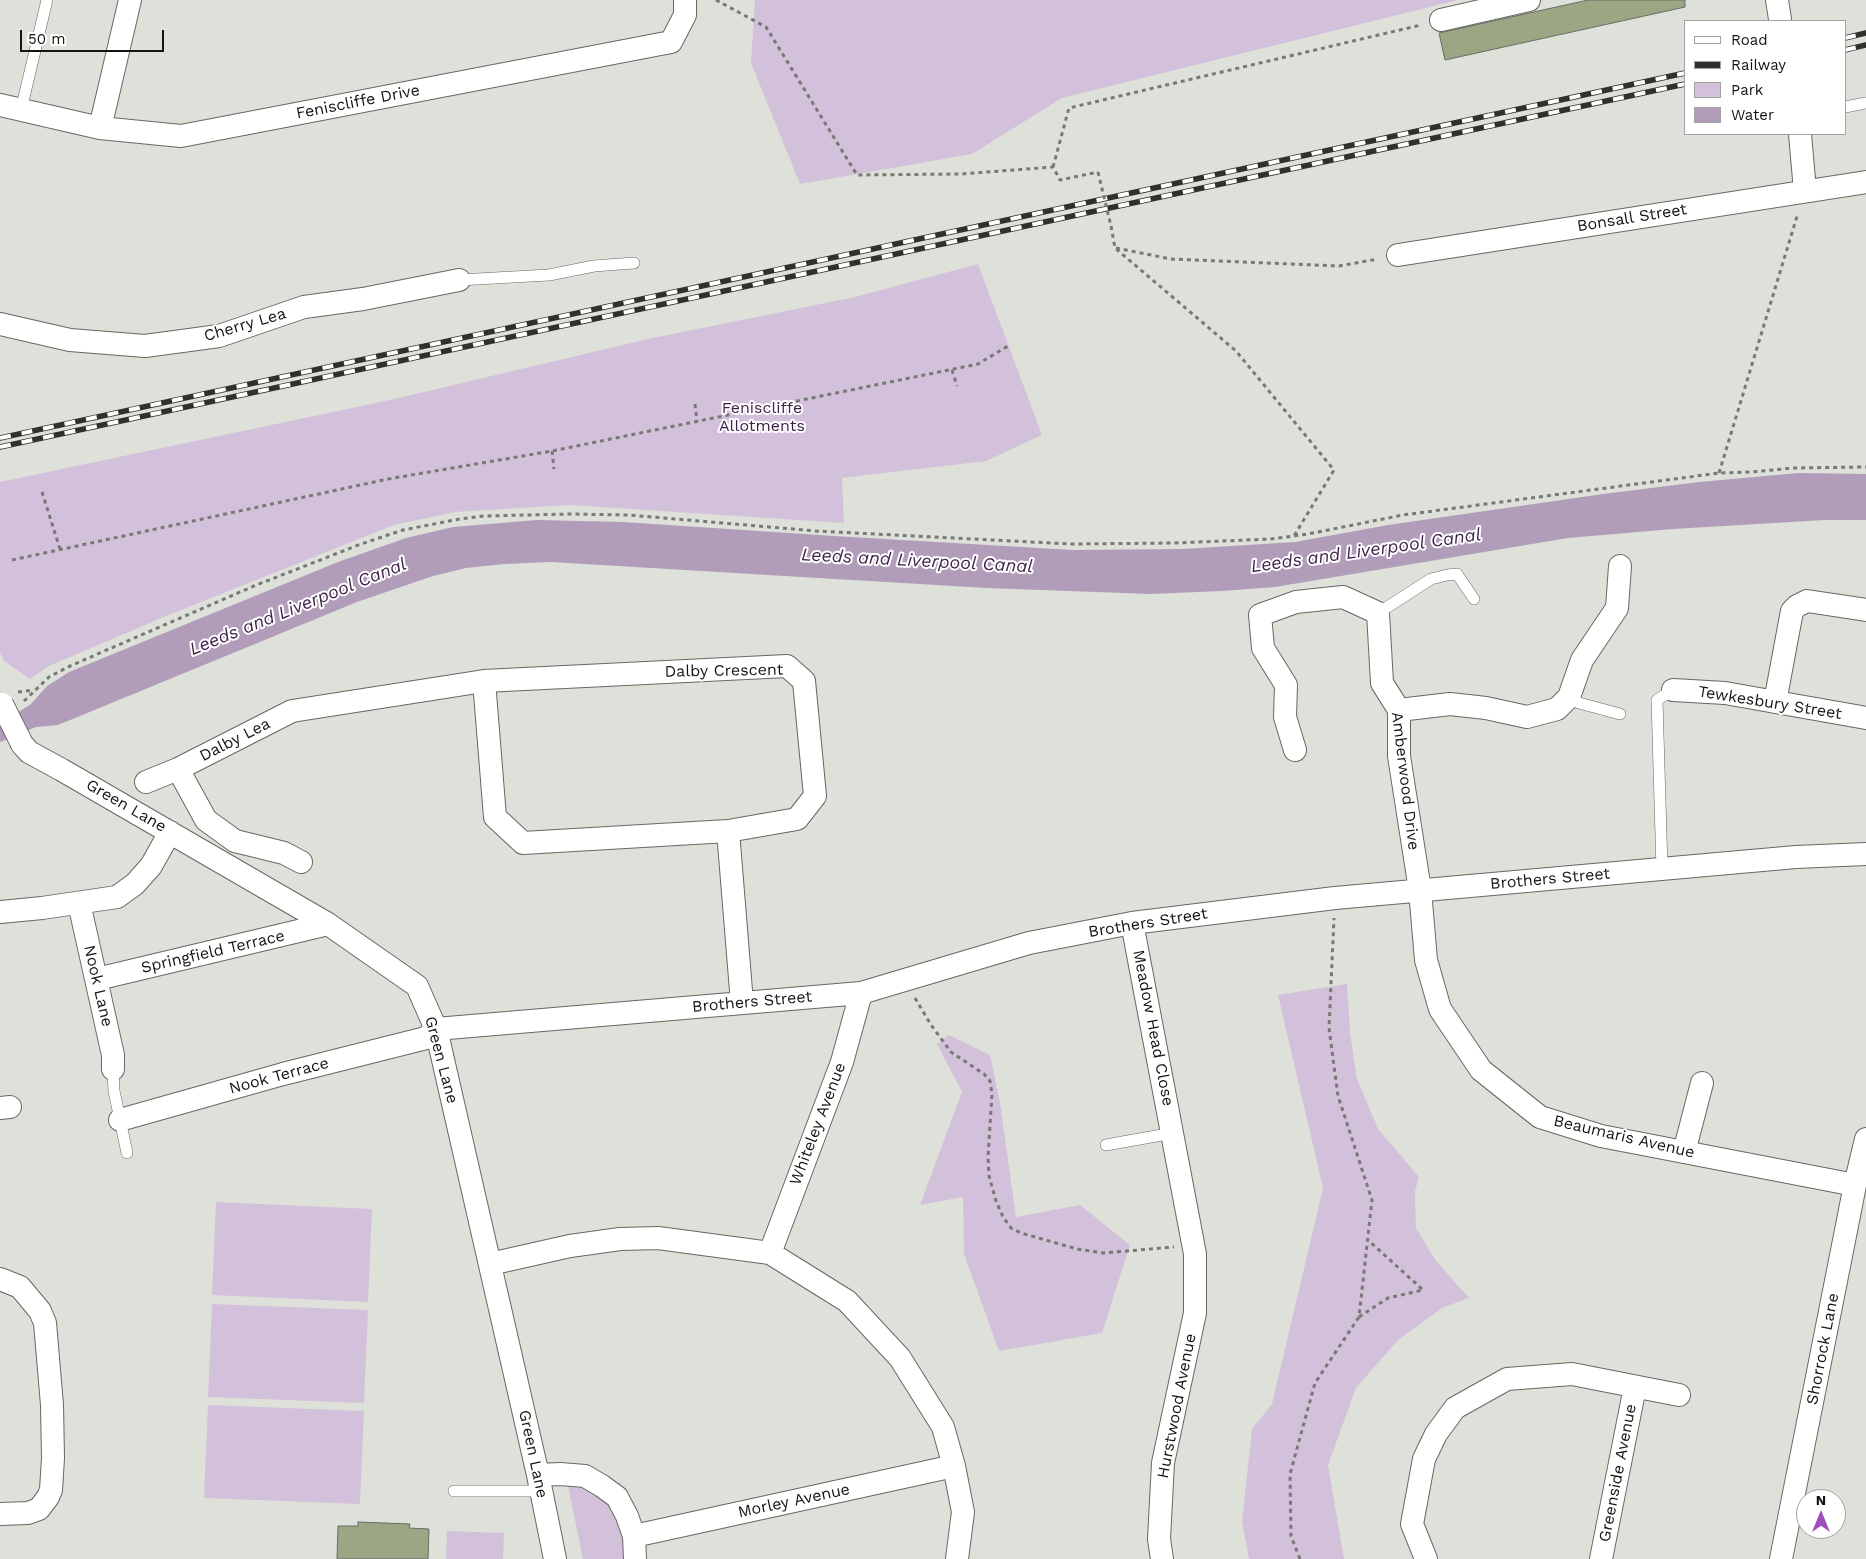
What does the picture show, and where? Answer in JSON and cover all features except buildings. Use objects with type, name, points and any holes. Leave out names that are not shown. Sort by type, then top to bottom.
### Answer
[{"type":"street","points":[[100,128],[130,0]]},
{"type":"street","name":"Feniscliffe Drive","points":[[11,108],[100,128],[180,136],[671,42],[685,15],[685,0]]},
{"type":"street","points":[[1441,20],[1529,0]]},
{"type":"street","points":[[1800,135],[1805,191]]},
{"type":"street","name":"Bonsall Street","points":[[1398,255],[1866,182]]},
{"type":"street","name":"Cherry Lea","points":[[0,324],[70,340],[145,346],[218,336],[304,307],[364,299],[459,280]]},
{"type":"street","points":[[1399,710],[1450,704],[1486,708],[1527,717],[1557,709],[1569,697],[1582,660],[1618,608],[1620,566]]},
{"type":"street","points":[[1296,750],[1285,717],[1286,684],[1263,648],[1260,615],[1296,602],[1343,597],[1378,613]]},
{"type":"street","points":[[1775,702],[1792,611],[1807,601],[1866,610]]},
{"type":"street","name":"Amberwood Drive","points":[[1378,613],[1382,683],[1399,710],[1398,756],[1420,890]]},
{"type":"street","name":"Dalby Crescent","points":[[292,711],[484,681],[787,666],[804,681],[815,796],[797,819],[728,832],[523,843],[496,817],[484,681]]},
{"type":"street","name":"Tewkesbury Street","points":[[1673,690],[1724,693],[1866,718]]},
{"type":"street","name":"Green Lane","points":[[11,700],[22,744],[28,752],[328,924],[417,986],[436,1029],[540,1483],[555,1559]]},
{"type":"street","name":"Dalby Lea","points":[[146,782],[178,769],[292,711]]},
{"type":"street","points":[[178,769],[206,820],[235,841],[284,853],[301,862]]},
{"type":"street","points":[[0,912],[79,903],[117,896],[135,884],[151,866],[170,832]]},
{"type":"street","points":[[728,832],[742,1003]]},
{"type":"street","name":"Brothers Street","points":[[436,1029],[861,993],[1029,943],[1132,923],[1335,898],[1796,857],[1866,854]]},
{"type":"street","name":"Beaumaris Avenue","points":[[1420,890],[1426,960],[1440,1010],[1481,1070],[1540,1117],[1602,1136],[1684,1152],[1858,1198]]},
{"type":"street","name":"Nook Lane","points":[[79,903],[113,1055],[113,1070]]},
{"type":"street","name":"Meadow Head Close","points":[[1132,923],[1194,1245],[1195,1313]]},
{"type":"street","name":"Springfield Terrace","points":[[97,979],[328,924]]},
{"type":"street","name":"Whiteley Avenue","points":[[770,1253],[842,1062],[861,993]]},
{"type":"street","name":"Nook Terrace","points":[[120,1120],[283,1074],[426,1038],[436,1029]]},
{"type":"street","points":[[1684,1152],[1702,1083]]},
{"type":"street","name":"Shorrock Lane","points":[[1781,1559],[1858,1198],[1866,1139]]},
{"type":"street","points":[[490,1264],[570,1246],[620,1239],[658,1238],[770,1253],[847,1301],[900,1358],[943,1427],[954,1466],[963,1512],[957,1559]]},
{"type":"street","points":[[0,1279],[20,1287],[40,1311],[44,1324],[52,1405],[53,1458],[51,1490],[39,1509],[28,1513],[0,1514]]},
{"type":"street","name":"Hurstwood Avenue","points":[[1162,1559],[1159,1539],[1163,1463],[1195,1313]]},
{"type":"street","name":"Greenside Avenue","points":[[1426,1559],[1412,1524],[1424,1459],[1436,1434],[1455,1408],[1507,1379],[1572,1374],[1679,1395]]},
{"type":"street","name":"Greenside Avenue","points":[[1601,1559],[1635,1387]]},
{"type":"street","name":"Morley Avenue","points":[[634,1536],[954,1466]]},
{"type":"street","points":[[540,1483],[560,1474],[585,1476],[617,1497],[627,1516],[634,1536],[635,1559]]},
{"type":"lane","points":[[11,108],[47,0]]},
{"type":"lane","points":[[1846,107],[1866,103]]},
{"type":"lane","points":[[459,280],[549,275],[594,266],[634,263]]},
{"type":"lane","points":[[1378,613],[1432,579],[1447,574],[1456,574],[1474,599]]},
{"type":"lane","points":[[1662,869],[1657,700],[1673,690]]},
{"type":"lane","points":[[1569,697],[1579,704],[1620,714]]},
{"type":"lane","points":[[113,1070],[114,1091],[127,1152]]},
{"type":"lane","points":[[1106,1146],[1173,1133]]},
{"type":"lane","points":[[454,1491],[540,1483]]},
{"type":"path","points":[[716,0],[766,27],[857,175],[961,174],[1053,167]]},
{"type":"path","points":[[1294,536],[1334,470],[1236,351],[1115,248],[1098,172],[1060,180],[1053,167],[1069,108],[1441,20]]},
{"type":"path","points":[[1719,473],[1805,191]]},
{"type":"path","points":[[1115,248],[1172,258],[1339,266],[1398,255]]},
{"type":"path","points":[[12,560],[388,479],[552,451],[952,370],[978,364],[1008,346]]},
{"type":"path","points":[[952,370],[957,386]]},
{"type":"path","points":[[695,404],[698,422]]},
{"type":"path","points":[[552,451],[554,469]]},
{"type":"path","points":[[11,700],[34,690],[49,677],[70,666],[254,586],[361,544],[403,530],[468,518],[560,514],[629,516],[816,531],[1071,544],[1174,543],[1271,539],[1404,516],[1719,473],[1793,468],[1866,467]]},
{"type":"path","points":[[42,492],[60,550]]},
{"type":"path","points":[[11,700],[34,690]]},
{"type":"path","points":[[1335,898],[1328,1028],[1338,1096],[1372,1200],[1359,1317]]},
{"type":"path","points":[[904,980],[931,1025],[951,1052],[984,1074],[990,1081],[992,1094],[988,1157],[989,1176],[996,1201],[1011,1228],[1021,1233],[1077,1249],[1103,1253],[1194,1245]]},
{"type":"path","points":[[1300,1559],[1291,1536],[1290,1474],[1315,1383],[1359,1317],[1388,1298],[1422,1290],[1368,1240]]},
{"type":"green space","points":[[755,0],[1458,0],[1062,98],[972,154],[800,184],[751,63]]},
{"type":"green space","name":"Feniscliffe Allotments","points":[[978,264],[1042,435],[986,461],[842,478],[844,523],[570,505],[455,512],[394,525],[171,614],[49,666],[30,679],[4,661],[0,652],[0,482],[390,400],[648,339],[855,297]]},
{"type":"green space","points":[[1347,984],[1350,1033],[1357,1079],[1378,1129],[1419,1177],[1415,1191],[1416,1228],[1436,1261],[1469,1298],[1442,1308],[1398,1340],[1356,1388],[1328,1465],[1344,1559],[1249,1559],[1242,1521],[1252,1429],[1272,1404],[1323,1188],[1278,995]]},
{"type":"green space","points":[[949,1035],[990,1055],[1000,1103],[1016,1217],[1080,1205],[1130,1245],[1102,1333],[999,1351],[964,1254],[963,1197],[920,1205],[962,1092],[937,1044]]},
{"type":"green space","points":[[216,1202],[372,1209],[368,1302],[212,1295]]},
{"type":"green space","points":[[212,1304],[368,1310],[364,1403],[208,1397]]},
{"type":"green space","points":[[208,1405],[364,1411],[360,1504],[204,1498]]},
{"type":"green space","points":[[567,1481],[603,1493],[621,1518],[627,1559],[583,1559]]},
{"type":"green space","points":[[447,1531],[504,1533],[503,1559],[446,1559]]},
{"type":"water","name":"Leeds and Liverpool Canal","points":[[1799,473],[1866,474],[1866,520],[1825,520],[1673,529],[1568,538],[1275,587],[1151,594],[986,588],[551,562],[466,568],[433,576],[357,602],[58,725],[36,727],[0,742],[0,718],[17,713],[31,704],[47,686],[69,672],[338,562],[406,538],[453,527],[537,520],[623,522],[1073,550],[1183,549],[1295,542],[1388,525],[1603,494],[1699,482]]},
{"type":"railway","points":[[1846,38],[1866,33]]},
{"type":"railway","points":[[1846,50],[1866,45]]},
{"type":"railway","points":[[0,438],[1684,73]]},
{"type":"railway","points":[[0,447],[1684,84]]}]
